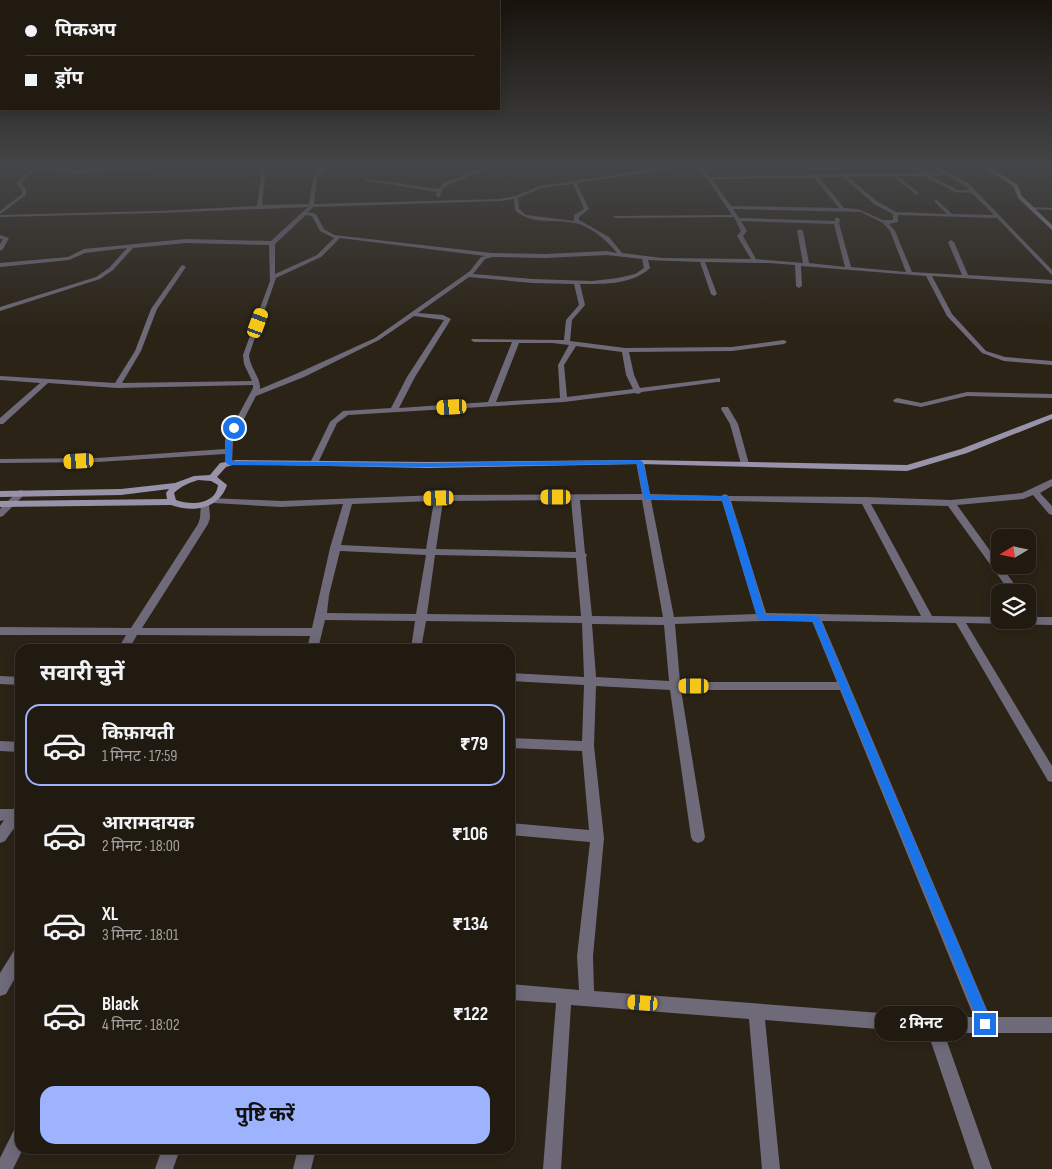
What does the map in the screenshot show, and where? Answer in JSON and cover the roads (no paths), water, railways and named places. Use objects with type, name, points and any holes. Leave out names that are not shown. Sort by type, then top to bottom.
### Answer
[{"type":"main road","points":[[212,478],[223,465],[229,462],[427,465],[640,462],[907,468],[964,450],[1052,416]]},
{"type":"main road","points":[[0,504],[172,502],[180,506],[190,507],[209,502],[222,493],[223,485],[212,478],[189,479],[176,486],[170,492],[172,502]]},
{"type":"main road","points":[[0,494],[120,492],[176,486]]},
{"type":"street","points":[[229,462],[229,440],[257,388],[257,382],[248,369],[246,355],[273,277],[272,243],[295,222]]},
{"type":"street","points":[[317,222],[326,233],[338,237],[493,255],[545,256],[597,253],[702,261],[754,260],[910,274],[1052,282]]},
{"type":"street","points":[[569,222],[580,223],[607,238],[620,254]]},
{"type":"street","points":[[739,222],[744,230],[740,236],[754,260]]},
{"type":"street","points":[[807,222],[836,223],[849,269]]},
{"type":"street","points":[[885,222],[890,222]]},
{"type":"street","points":[[885,222],[892,231],[910,274]]},
{"type":"street","points":[[1002,222],[1052,273]]},
{"type":"street","points":[[800,231],[806,264]]},
{"type":"street","points":[[0,237],[6,238],[6,240],[0,249]]},
{"type":"street","points":[[273,277],[319,256],[338,237]]},
{"type":"street","points":[[0,265],[63,260],[79,252],[186,241],[272,243]]},
{"type":"street","points":[[951,242],[965,276]]},
{"type":"street","points":[[0,309],[98,278],[111,270],[131,247]]},
{"type":"street","points":[[255,394],[301,376],[368,344],[467,275],[483,258],[493,255]]},
{"type":"street","points":[[467,275],[513,280],[577,283],[619,279],[642,273],[647,268],[645,258]]},
{"type":"street","points":[[702,261],[714,294]]},
{"type":"street","points":[[798,263],[799,286]]},
{"type":"street","points":[[116,386],[138,351],[154,309],[183,267]]},
{"type":"street","points":[[928,275],[949,315],[984,352],[1004,359],[1052,363]]},
{"type":"street","points":[[564,400],[561,365],[570,342],[569,320],[582,305],[577,283]]},
{"type":"street","points":[[394,410],[411,377],[448,319],[412,314]]},
{"type":"street","points":[[474,340],[570,342],[625,350],[741,349],[784,342]]},
{"type":"street","points":[[491,404],[516,341]]},
{"type":"street","points":[[625,350],[630,375],[638,392]]},
{"type":"street","points":[[0,378],[116,386],[257,382]]},
{"type":"street","points":[[314,463],[334,422],[346,413],[564,400],[638,392],[717,380]]},
{"type":"street","points":[[0,422],[45,382]]},
{"type":"street","points":[[897,400],[921,405],[967,394],[1052,396]]},
{"type":"street","points":[[725,409],[734,424],[745,464]]},
{"type":"street","points":[[0,461],[98,460],[228,451]]},
{"type":"street","points":[[640,462],[669,621],[675,686],[698,837]]},
{"type":"street","points":[[126,644],[203,524],[209,502],[281,504],[439,498],[725,497],[950,503],[1023,496],[1035,492],[1052,482]]},
{"type":"street","points":[[1035,492],[1050,507]]},
{"type":"street","points":[[0,514],[21,493]]},
{"type":"street","points":[[575,497],[587,620],[590,680],[588,746],[597,838],[585,956],[586,998]]},
{"type":"street","points":[[725,497],[762,618]]},
{"type":"street","points":[[417,644],[439,498]]},
{"type":"street","points":[[864,500],[928,618]]},
{"type":"street","points":[[313,644],[335,548],[348,501]]},
{"type":"street","points":[[950,503],[1009,584]]},
{"type":"street","points":[[335,548],[582,555]]},
{"type":"street","points":[[321,616],[669,621],[762,618],[928,618],[991,620]]},
{"type":"street","points":[[816,619],[985,1024]]},
{"type":"street","points":[[959,620],[1052,777]]},
{"type":"street","points":[[1036,621],[1052,621]]},
{"type":"street","points":[[0,631],[316,632]]},
{"type":"street","points":[[515,677],[675,686],[844,686]]},
{"type":"street","points":[[0,680],[15,681]]},
{"type":"street","points":[[515,743],[588,746]]},
{"type":"street","points":[[0,746],[15,747]]},
{"type":"street","points":[[0,815],[15,813]]},
{"type":"street","points":[[0,837],[15,818]]},
{"type":"street","points":[[515,829],[595,836],[597,838]]},
{"type":"street","points":[[0,988],[15,962]]},
{"type":"street","points":[[515,992],[933,1025],[1052,1025]]},
{"type":"street","points":[[552,1169],[564,996]]},
{"type":"street","points":[[756,1011],[771,1169]]},
{"type":"street","points":[[933,1025],[983,1169]]},
{"type":"street","points":[[4,1169],[15,1146]]},
{"type":"street","points":[[164,1169],[169,1154]]},
{"type":"street","points":[[302,1169],[306,1154]]}]
